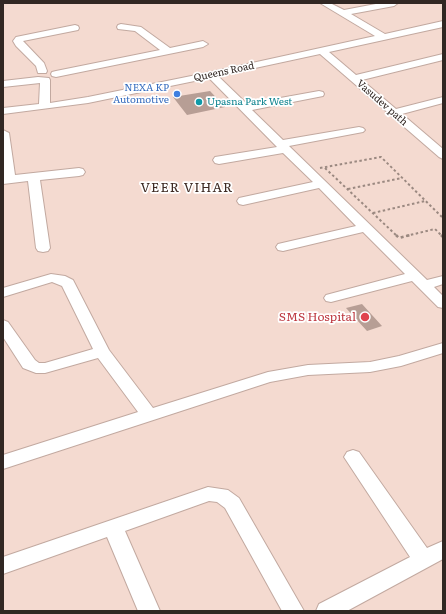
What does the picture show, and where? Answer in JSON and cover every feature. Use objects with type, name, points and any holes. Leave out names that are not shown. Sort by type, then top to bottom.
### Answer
[{"type":"street","points":[[324,3],[381,35]]},
{"type":"street","points":[[344,14],[394,3]]},
{"type":"street","name":"Queens Road","points":[[3,105],[44,104],[88,100],[322,51],[443,20]]},
{"type":"street","name":"Queens Road","points":[[3,111],[44,104],[381,35],[443,24]]},
{"type":"street","points":[[121,27],[138,29],[168,51]]},
{"type":"street","points":[[44,104],[41,65],[18,41],[19,39],[75,28]]},
{"type":"street","points":[[3,84],[42,77],[49,71],[56,74],[203,44]]},
{"type":"street","name":"Vasudev path","points":[[322,51],[394,113],[438,145],[443,155]]},
{"type":"street","points":[[354,79],[443,57]]},
{"type":"street","points":[[211,75],[443,304]]},
{"type":"street","points":[[244,108],[319,94]]},
{"type":"street","points":[[394,113],[443,100]]},
{"type":"street","points":[[219,160],[359,130]]},
{"type":"street","points":[[3,133],[6,179],[78,172]]},
{"type":"street","points":[[34,177],[43,248]]},
{"type":"street","points":[[243,201],[321,184]]},
{"type":"street","points":[[283,247],[365,228]]},
{"type":"street","points":[[3,293],[51,278],[60,279],[68,283],[102,352],[149,415]]},
{"type":"street","points":[[331,298],[419,280],[443,280]]},
{"type":"street","points":[[3,325],[29,364],[36,368],[45,368],[102,352]]},
{"type":"street","points":[[3,462],[268,377],[308,370],[370,367],[402,361],[443,348]]},
{"type":"street","points":[[353,457],[424,560]]},
{"type":"street","points":[[3,566],[208,494],[221,495],[232,503],[293,611]]},
{"type":"street","points":[[113,527],[150,611]]},
{"type":"street","points":[[327,611],[443,549]]},
{"type":"path","points":[[443,218],[381,157],[325,167],[399,238],[435,229],[443,237]]},
{"type":"path","points":[[348,189],[402,178]]},
{"type":"path","points":[[373,213],[425,201]]},
{"type":"building","name":"Upasna Park West","points":[[210,91],[225,107],[187,115],[173,97]]},
{"type":"building","points":[[362,304],[382,326],[367,331],[346,308]]},
{"type":"place","name":"NEXA KP Automotive","points":[[177,94]]},
{"type":"place","name":"Upasna Park West","points":[[199,102]]},
{"type":"place","name":"SMS Hospital","points":[[365,317]]},
{"type":"district","name":"VEER VIHAR","points":[[187,188]]}]
